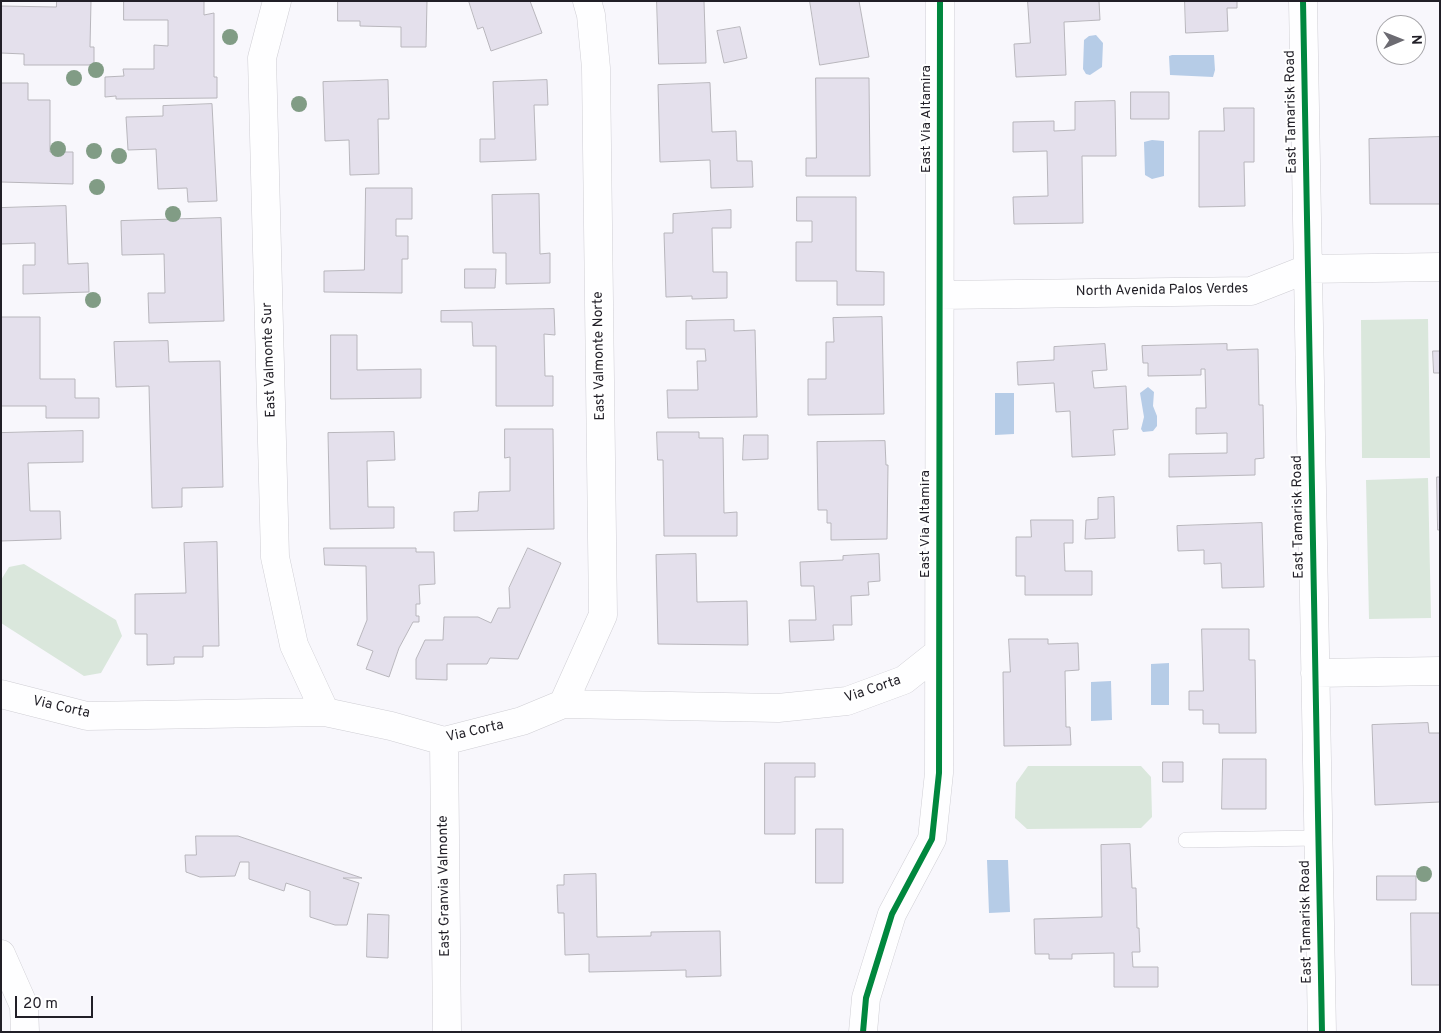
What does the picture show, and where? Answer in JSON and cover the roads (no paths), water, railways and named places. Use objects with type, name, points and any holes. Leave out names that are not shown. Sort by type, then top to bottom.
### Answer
[{"type":"street","name":"East Valmonte Sur","points":[[277,1],[262,58],[275,557],[294,645],[326,712]]},
{"type":"street","name":"East Valmonte Norte","points":[[564,704],[603,616],[596,68],[592,15],[587,1]]},
{"type":"street","name":"East Via Altamira","points":[[863,1032],[866,998],[892,914],[932,839],[939,773],[940,1]]},
{"type":"street","name":"East Tamarisk Road","points":[[1302,1],[1322,1032]]},
{"type":"street","name":"North Avenida Palos Verdes","points":[[940,296],[1251,291],[1307,269],[1440,267]]},
{"type":"street","name":"Via Corta","points":[[1,694],[87,716],[326,712],[391,726],[444,741],[522,721],[564,704],[778,708],[847,701],[904,680],[938,653]]},
{"type":"street","points":[[1315,673],[1440,671]]},
{"type":"street","name":"East Granvia Valmonte","points":[[444,741],[447,1032]]},
{"type":"street","points":[[1,954],[24,1006],[24,1032]]},
{"type":"lane","points":[[1186,840],[1318,838]]},
{"type":"water","points":[[1096,35],[1103,43],[1102,67],[1090,75],[1086,74],[1083,69],[1084,40],[1089,36]]},
{"type":"water","points":[[1214,55],[1215,70],[1213,77],[1170,75],[1169,56]]},
{"type":"water","points":[[1152,140],[1164,141],[1164,176],[1152,179],[1145,175],[1144,142]]},
{"type":"water","points":[[1148,387],[1154,392],[1153,406],[1157,416],[1157,426],[1153,431],[1143,432],[1141,429],[1144,417],[1140,393]]},
{"type":"water","points":[[995,393],[1014,393],[1014,434],[995,435]]},
{"type":"water","points":[[1169,663],[1169,705],[1151,705],[1151,664]]},
{"type":"water","points":[[1111,681],[1112,720],[1091,721],[1091,682]]},
{"type":"water","points":[[987,860],[1008,860],[1010,912],[989,913]]}]
